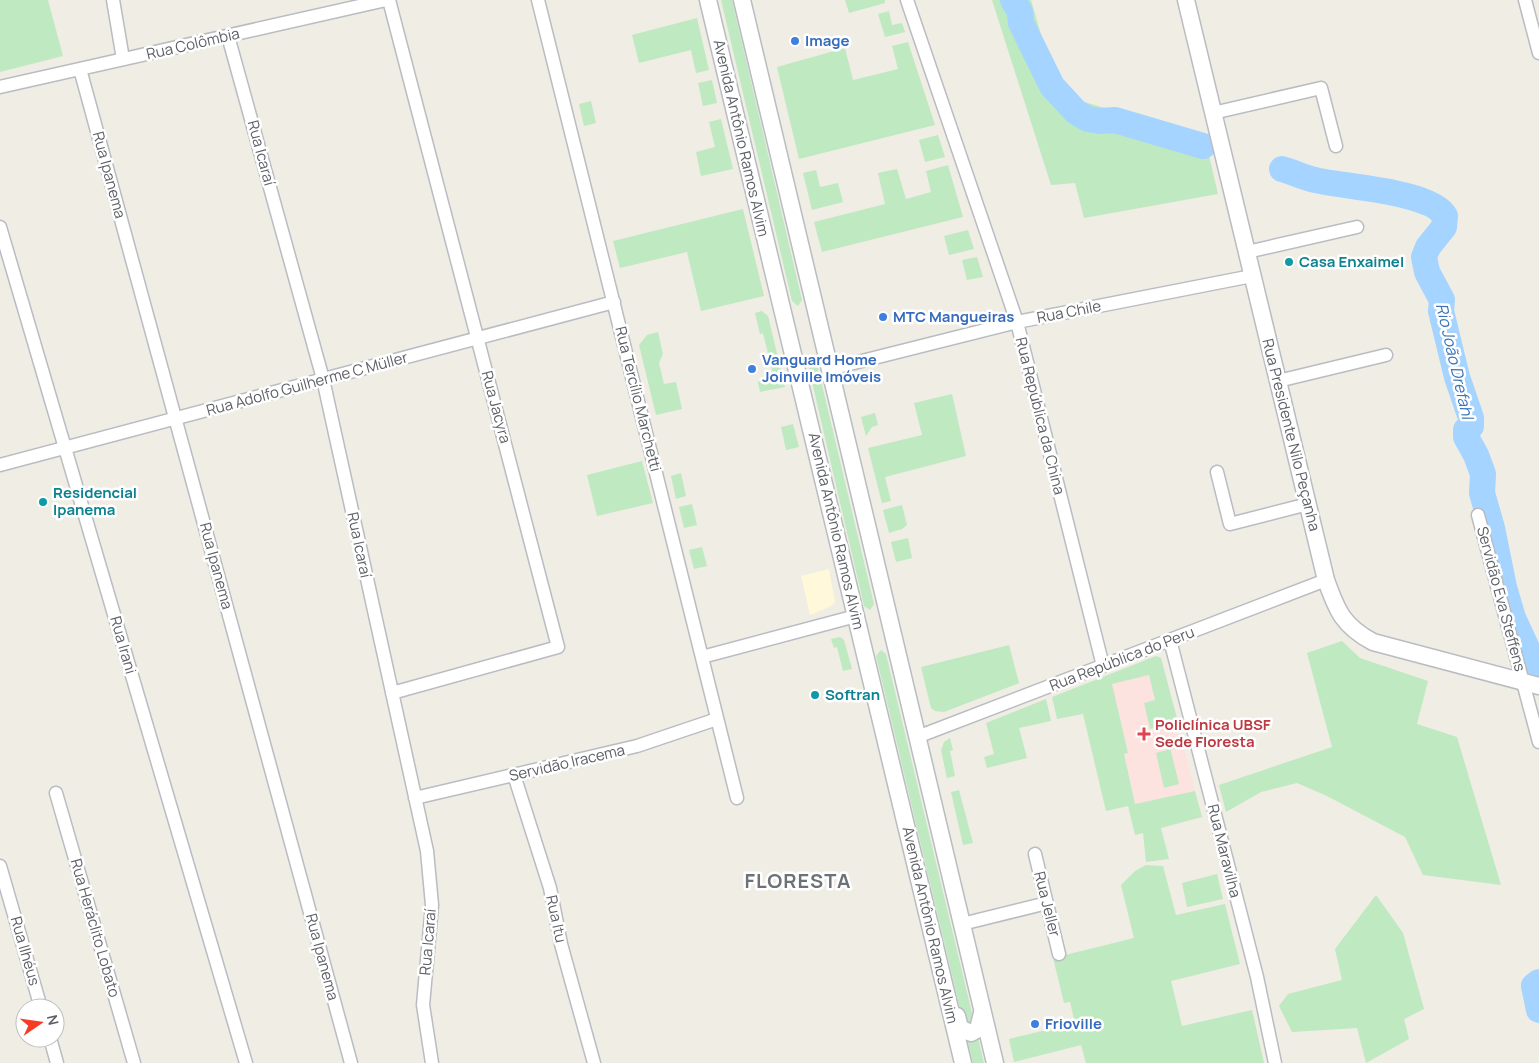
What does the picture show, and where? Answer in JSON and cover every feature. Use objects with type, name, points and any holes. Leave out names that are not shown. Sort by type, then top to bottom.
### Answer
[{"type":"street","points":[[113,0],[123,60]]},
{"type":"street","name":"Rua Colômbia","points":[[0,88],[387,0]]},
{"type":"street","name":"Rua Jacyra","points":[[387,0],[558,646],[392,693]]},
{"type":"street","name":"Rua Tercílio Marchetti","points":[[538,0],[737,798]]},
{"type":"street","name":"Avenida Antônio Ramos Alvim","points":[[708,0],[963,1063]]},
{"type":"street","name":"Avenida Antônio Ramos Alvim","points":[[742,0],[995,1063]]},
{"type":"street","name":"Rua República da China","points":[[907,0],[1017,322],[1103,666]]},
{"type":"street","name":"Rua Presidente Nilo Peçanha","points":[[1186,0],[1326,580],[1344,621],[1359,634],[1374,642],[1533,685]]},
{"type":"street","points":[[1525,0],[1539,53]]},
{"type":"street","name":"Rua Icaraí","points":[[228,36],[323,379],[415,798],[432,888],[424,1005],[432,1063]]},
{"type":"street","name":"Rua Ipanema","points":[[80,69],[351,1063]]},
{"type":"street","points":[[1213,113],[1320,88],[1336,146]]},
{"type":"street","name":"Rua Irani","points":[[0,227],[246,1063]]},
{"type":"street","points":[[1247,252],[1357,227]]},
{"type":"street","name":"Rua Chile","points":[[830,369],[1017,322],[1252,276]]},
{"type":"street","name":"Rua Adolfo Guilherme C Müller","points":[[0,466],[614,302]]},
{"type":"street","points":[[1278,381],[1386,355]]},
{"type":"street","points":[[1217,472],[1230,524],[1308,504]]},
{"type":"street","name":"Servidão Eva Steffens","points":[[1478,515],[1533,685]]},
{"type":"street","name":"Rua República do Peru","points":[[918,737],[1326,580]]},
{"type":"street","points":[[702,657],[856,616]]},
{"type":"street","name":"Rua Maravilha","points":[[1170,640],[1257,977],[1275,1063]]},
{"type":"street","points":[[1533,685],[1539,742]]},
{"type":"street","name":"Servidão Iracema","points":[[415,798],[637,746],[717,719]]},
{"type":"street","name":"Rua Itu","points":[[514,775],[550,888],[561,944],[594,1063]]},
{"type":"street","name":"Rua Heráclito Lobato","points":[[56,793],[134,1063]]},
{"type":"street","name":"Rua Jeller","points":[[1035,854],[1060,954]]},
{"type":"street","name":"Rua Ilhéus","points":[[0,866],[38,998]]},
{"type":"street","points":[[962,924],[1047,903]]},
{"type":"street","points":[[942,978],[949,983],[959,1025],[963,1031],[971,1033],[978,1030],[982,1010]]},
{"type":"street","points":[[53,1048],[57,1063]]},
{"type":"shaded area","points":[[829,569],[835,602],[831,606],[810,615],[801,576]]},
{"type":"shaded area","points":[[1156,656],[1161,658],[1195,791],[1135,804],[1105,676]]},
{"type":"green space","points":[[0,0],[48,0],[63,56],[0,72]]},
{"type":"green space","points":[[721,0],[732,0],[802,300],[798,306],[792,301]]},
{"type":"green space","points":[[845,0],[885,0],[885,3],[849,13]]},
{"type":"green space","points":[[992,0],[1031,0],[1053,76],[1068,97],[1205,138],[1218,194],[1084,218],[1075,183],[1051,185]]},
{"type":"green space","points":[[889,11],[892,25],[902,23],[905,32],[885,37],[878,14]]},
{"type":"green space","points":[[697,18],[709,70],[696,73],[691,50],[639,63],[632,35]]},
{"type":"green space","points":[[908,42],[935,125],[799,159],[777,67],[845,48],[853,80],[898,69],[892,46]]},
{"type":"green space","points":[[712,80],[717,103],[703,106],[698,83]]},
{"type":"green space","points":[[591,101],[596,123],[584,126],[579,104]]},
{"type":"green space","points":[[721,119],[733,169],[701,176],[696,152],[715,147],[709,122]]},
{"type":"green space","points":[[938,135],[945,157],[925,162],[919,140]]},
{"type":"green space","points":[[948,165],[963,217],[822,252],[814,222],[885,204],[878,173],[897,169],[906,199],[931,192],[926,171]]},
{"type":"green space","points":[[816,170],[820,187],[838,183],[843,202],[812,210],[803,173]]},
{"type":"green space","points":[[743,209],[764,296],[701,311],[687,252],[620,268],[613,241]]},
{"type":"green space","points":[[968,230],[974,249],[949,255],[944,236]]},
{"type":"green space","points":[[977,257],[983,277],[967,280],[962,260]]},
{"type":"green space","points":[[762,311],[768,316],[785,387],[760,392],[758,382],[774,378],[763,333],[760,334],[755,313]]},
{"type":"green space","points":[[658,332],[663,354],[659,363],[664,384],[676,382],[682,409],[656,415],[639,345],[647,335]]},
{"type":"green space","points":[[813,364],[818,368],[874,604],[870,610],[864,606],[809,369]]},
{"type":"green space","points":[[952,394],[966,456],[885,477],[891,501],[882,503],[868,448],[922,435],[914,403]]},
{"type":"green space","points":[[875,413],[878,425],[872,427],[866,436],[861,417]]},
{"type":"green space","points":[[793,424],[799,447],[786,450],[781,427]]},
{"type":"green space","points":[[642,461],[653,503],[597,516],[587,475]]},
{"type":"green space","points":[[681,473],[686,496],[676,499],[671,476]]},
{"type":"green space","points":[[692,504],[697,525],[684,528],[679,507]]},
{"type":"green space","points":[[902,505],[907,525],[902,529],[889,533],[883,510]]},
{"type":"green space","points":[[908,538],[912,558],[896,562],[891,542]]},
{"type":"green space","points":[[702,547],[707,566],[694,569],[689,550]]},
{"type":"green space","points":[[840,637],[844,640],[852,669],[843,671],[837,647],[834,648],[831,639]]},
{"type":"green space","points":[[1342,641],[1360,658],[1428,681],[1417,724],[1457,737],[1501,885],[1423,875],[1405,837],[1327,796],[1297,783],[1261,792],[1226,812],[1219,785],[1332,747],[1307,653]]},
{"type":"green space","points":[[1009,645],[1019,683],[944,712],[935,711],[931,708],[921,667]]},
{"type":"green space","points":[[881,650],[886,654],[984,1063],[973,1063],[876,656]]},
{"type":"green space","points":[[1156,656],[1161,658],[1178,722],[1150,729],[1144,703],[1155,700],[1149,675],[1112,684],[1128,753],[1124,754],[1135,804],[1195,791],[1202,817],[1161,828],[1169,859],[1146,862],[1143,833],[1135,835],[1128,806],[1106,811],[1083,714],[1057,719],[1052,697]]},
{"type":"green space","points":[[1046,699],[1051,721],[1019,728],[1027,758],[987,768],[984,757],[994,754],[986,723]]},
{"type":"green space","points":[[950,738],[953,750],[950,751],[955,776],[947,778],[941,750],[944,742]]},
{"type":"green space","points":[[1169,743],[1179,784],[1164,788],[1156,753],[1167,750],[1166,744]]},
{"type":"green space","points":[[959,790],[973,843],[963,845],[951,792]]},
{"type":"green space","points":[[1146,865],[1163,866],[1176,915],[1225,904],[1240,964],[1171,981],[1182,1026],[1252,1010],[1264,1063],[1086,1063],[1081,1045],[1014,1062],[1009,1039],[1075,1023],[1070,1002],[1064,1003],[1053,958],[1134,938],[1121,885],[1135,871]]},
{"type":"green space","points":[[1217,874],[1223,899],[1187,907],[1182,883]]},
{"type":"green space","points":[[1376,895],[1403,933],[1424,1009],[1404,1019],[1409,1039],[1366,1063],[1357,1028],[1292,1032],[1279,1006],[1288,994],[1342,980],[1335,949]]},
{"type":"waterway","name":"Rio João Drefahl","points":[[1013,0],[1020,12],[1021,23],[1052,86],[1076,112],[1088,119],[1100,121],[1115,120],[1203,146]]},
{"type":"waterway","name":"Rio João Drefahl","points":[[1282,169],[1328,183],[1405,195],[1437,208],[1445,216],[1444,227],[1428,247],[1424,257],[1427,272],[1442,300],[1441,311],[1457,377],[1471,418],[1471,426],[1466,430],[1466,437],[1476,455],[1483,474],[1482,493],[1492,528],[1504,587],[1513,618],[1539,674]]},
{"type":"waterway","name":"Rio João Drefahl","points":[[1539,982],[1534,986],[1539,1010]]},
{"type":"place","name":"Image","points":[[795,41]]},
{"type":"place","name":"Casa Enxaimel","points":[[1289,262]]},
{"type":"place","name":"MTC Mangueiras","points":[[883,317]]},
{"type":"place","name":"Vanguard Home Joinville Imóveis","points":[[752,369]]},
{"type":"place","name":"Residencial Ipanema","points":[[43,502]]},
{"type":"place","name":"Softran","points":[[815,695]]},
{"type":"place","name":"Policlínica UBSF Sede Floresta","points":[[1144,734]]},
{"type":"place","name":"Frioville","points":[[1035,1024]]},
{"type":"district","name":"FLORESTA","points":[[798,881]]}]
